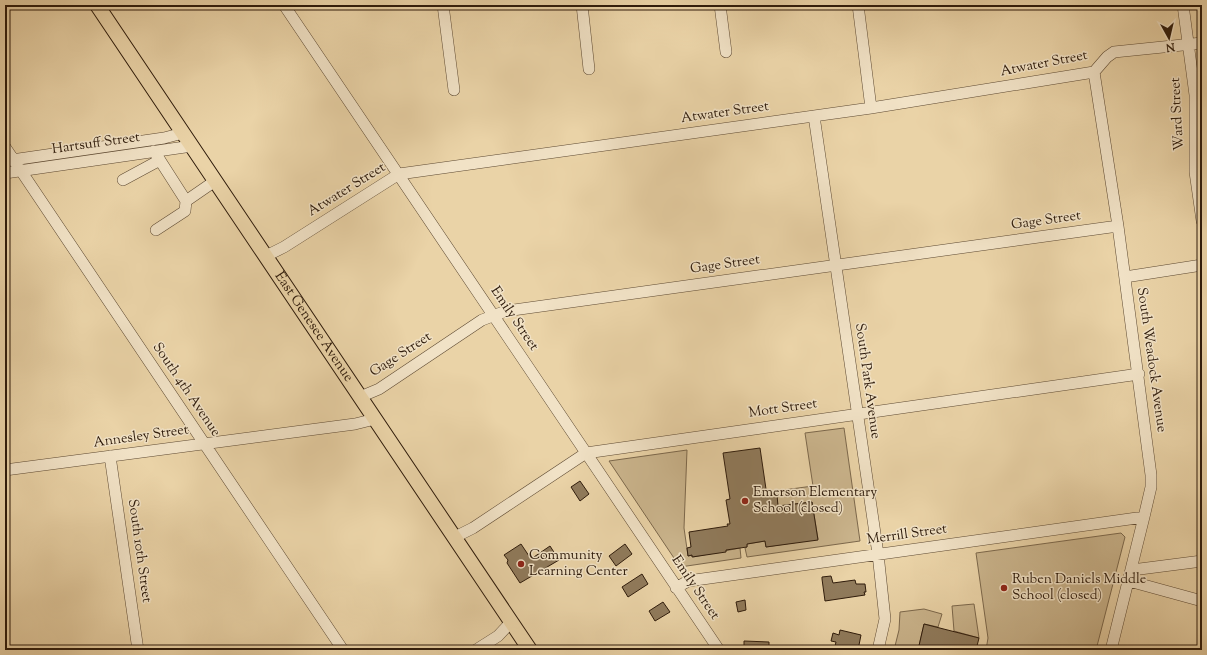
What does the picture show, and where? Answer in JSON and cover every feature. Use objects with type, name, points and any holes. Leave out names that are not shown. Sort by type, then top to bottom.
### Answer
[{"type":"main road","name":"East Genesee Avenue","points":[[97,5],[530,650]]},
{"type":"street","name":"Emily Street","points":[[284,5],[719,650]]},
{"type":"street","points":[[444,5],[454,90]]},
{"type":"street","points":[[582,5],[589,69]]},
{"type":"street","points":[[720,5],[726,52]]},
{"type":"street","points":[[858,5],[871,108]]},
{"type":"street","name":"Ward Street","points":[[1183,5],[1195,95],[1195,172],[1202,221]]},
{"type":"street","name":"Atwater Street","points":[[266,256],[284,247],[399,174],[871,108],[1094,72],[1107,57],[1114,52],[1202,42]]},
{"type":"street","name":"South Weadock Avenue","points":[[1094,72],[1118,226],[1151,475],[1150,488],[1132,570],[1111,650]]},
{"type":"street","name":"South Park Avenue","points":[[814,116],[878,554],[885,619],[878,650]]},
{"type":"street","name":"Hartsuff Street","points":[[9,161],[164,138],[183,133]]},
{"type":"street","name":"Hartsuff Street","points":[[5,173],[157,155],[192,146]]},
{"type":"street","name":"South 4th Avenue","points":[[5,147],[9,161],[20,171],[343,650]]},
{"type":"street","points":[[123,180],[157,155],[186,201],[185,211],[156,230]]},
{"type":"street","points":[[186,201],[215,181]]},
{"type":"street","name":"Gage Street","points":[[360,397],[379,389],[482,320],[506,311],[1118,226]]},
{"type":"street","points":[[1125,277],[1202,265]]},
{"type":"street","name":"Mott Street","points":[[455,537],[474,528],[586,453],[1138,374]]},
{"type":"street","name":"Annesley Street","points":[[5,470],[355,424],[375,419]]},
{"type":"street","name":"South 10th Street","points":[[110,456],[138,650]]},
{"type":"street","name":"Merrill Street","points":[[676,588],[688,581],[1144,517]]},
{"type":"street","points":[[1132,570],[1202,561]]},
{"type":"street","points":[[1129,581],[1202,601]]},
{"type":"street","points":[[476,650],[498,636],[511,622]]},
{"type":"shaded area","points":[[844,428],[860,541],[747,557],[745,548],[747,547],[747,544],[765,541],[766,547],[818,539],[812,502],[778,506],[776,491],[813,486],[805,433]]},
{"type":"shaded area","points":[[687,450],[684,528],[688,556],[692,555],[693,557],[740,548],[741,558],[680,567],[609,461]]},
{"type":"shaded area","name":"Ruben Daniels Middle School (closed)","points":[[1121,533],[1125,537],[1096,650],[986,650],[988,638],[976,553]]},
{"type":"shaded area","points":[[974,604],[979,638],[954,631],[952,606]]},
{"type":"shaded area","points":[[924,609],[942,614],[938,627],[924,624],[918,650],[894,650],[899,630],[900,612]]},
{"type":"building","points":[[760,448],[767,496],[777,495],[778,506],[812,502],[818,540],[766,547],[765,541],[747,544],[747,547],[726,550],[726,552],[692,557],[692,555],[688,556],[687,548],[691,547],[689,532],[728,526],[727,524],[730,524],[726,500],[730,499],[723,453]]},
{"type":"building","points":[[580,481],[589,494],[580,501],[571,487]]},
{"type":"building","name":"Community Learning Center","points":[[521,544],[531,559],[550,546],[559,560],[520,583],[507,563],[508,560],[504,555]]},
{"type":"building","points":[[625,544],[632,554],[616,566],[609,556]]},
{"type":"building","points":[[642,574],[648,584],[628,597],[622,587]]},
{"type":"building","points":[[831,576],[833,583],[855,580],[856,584],[865,584],[865,595],[825,601],[822,577]]},
{"type":"building","points":[[745,600],[746,610],[738,612],[736,602]]},
{"type":"building","points":[[663,602],[670,612],[655,621],[649,611]]},
{"type":"building","points":[[924,624],[979,638],[976,650],[918,650]]},
{"type":"building","points":[[840,630],[861,635],[858,650],[834,650],[836,642],[831,641],[833,633],[839,635]]},
{"type":"building","points":[[744,641],[769,642],[769,650],[744,650]]},
{"type":"place","name":"Emerson Elementary School (closed)","points":[[745,501]]},
{"type":"place","name":"Community Learning Center","points":[[521,564]]},
{"type":"place","name":"Ruben Daniels Middle School (closed)","points":[[1004,588]]}]
